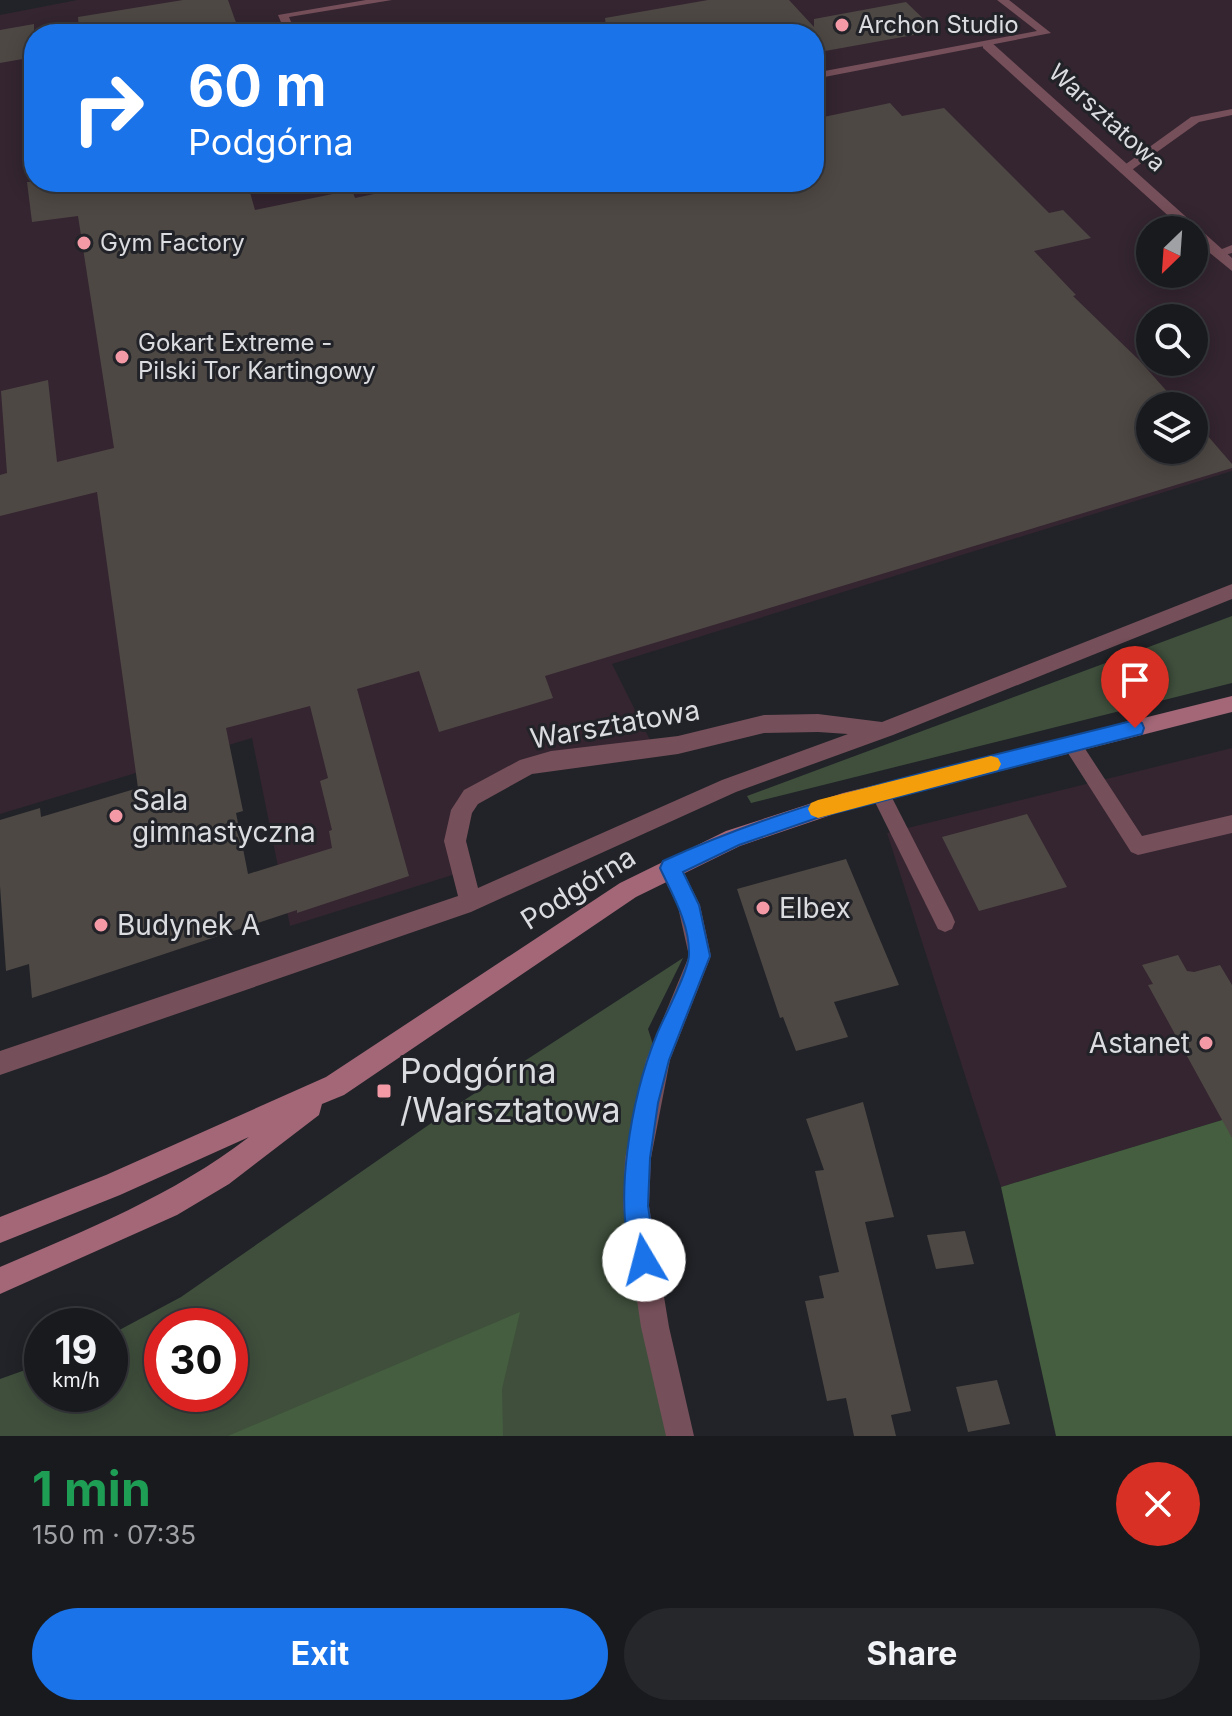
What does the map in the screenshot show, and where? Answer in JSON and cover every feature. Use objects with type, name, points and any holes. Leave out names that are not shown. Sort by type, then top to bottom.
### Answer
[{"type":"street","name":"Warsztatowa","points":[[987,45],[1177,216]]},
{"type":"street","name":"Warsztatowa","points":[[1208,240],[1225,251],[1232,266]]},
{"type":"street","name":"Warsztatowa","points":[[0,1063],[471,902],[729,786],[886,729],[1232,591]]},
{"type":"street","name":"Podgórna","points":[[0,1230],[111,1186],[335,1086],[567,928],[670,868],[734,838],[879,792],[1232,704]]},
{"type":"street","name":"Warsztatowa","points":[[471,902],[455,841],[462,810],[471,797],[527,766],[551,760],[678,745],[764,724],[818,723],[886,729]]},
{"type":"street","points":[[670,868],[689,905],[700,956],[654,1074],[638,1158],[636,1206],[655,1327],[680,1436]]},
{"type":"street","points":[[0,1281],[43,1264],[181,1198],[220,1175],[335,1086]]},
{"type":"lane","points":[[287,24],[283,15],[387,0]]},
{"type":"lane","points":[[824,74],[1046,33],[1002,0]]},
{"type":"lane","points":[[1125,169],[1195,119],[1232,112]]},
{"type":"lane","points":[[1072,744],[1138,846],[1232,824]]},
{"type":"lane","points":[[879,792],[945,922]]},
{"type":"shaded area","points":[[77,0],[1232,0],[1232,471],[612,664],[654,748],[551,760],[471,797],[462,872],[290,926],[252,738],[0,814],[0,15]]},
{"type":"shaded area","points":[[1232,748],[1232,1117],[1001,1187],[887,833]]},
{"type":"green space","points":[[1232,616],[1232,683],[751,803],[747,796]]},
{"type":"green space","points":[[683,958],[648,1029],[658,1060],[638,1158],[680,1436],[0,1436],[0,1379],[24,1370],[24,1412],[128,1412],[128,1325],[144,1317],[144,1412],[248,1412],[248,1308],[160,1308],[181,1297],[466,1099]]},
{"type":"green space","points":[[1232,1117],[1232,1436],[1056,1436],[1001,1187]]},
{"type":"green space","points":[[520,1312],[502,1389],[503,1436],[228,1436]]},
{"type":"building","points":[[183,0],[228,0],[236,24],[78,24],[78,17]]},
{"type":"building","points":[[708,0],[789,0],[811,24],[606,24],[605,18]]},
{"type":"building","points":[[906,2],[936,31],[824,51],[824,24],[814,24],[814,19]]},
{"type":"building","points":[[24,26],[24,59],[0,63],[0,30]]},
{"type":"building","points":[[890,103],[902,116],[944,108],[1049,213],[1063,210],[1091,238],[1034,251],[1076,295],[1073,296],[1136,357],[1136,376],[1153,376],[1168,392],[1136,392],[1136,464],[1208,464],[1208,436],[1232,464],[1232,468],[545,676],[553,698],[439,732],[419,671],[357,689],[409,876],[32,998],[29,964],[6,971],[0,886],[0,820],[40,808],[41,817],[138,788],[97,492],[0,516],[0,475],[7,473],[1,391],[48,380],[57,462],[114,448],[78,216],[32,222],[28,192],[250,192],[255,210],[353,192],[355,198],[384,192],[824,192],[824,117]],"holes":[[[310,706],[328,778],[320,781],[332,830],[329,831],[332,848],[248,874],[236,813],[243,811],[226,728]]]},
{"type":"building","points":[[1027,814],[1067,887],[979,911],[942,837]]},
{"type":"building","points":[[846,859],[899,985],[834,1002],[848,1037],[796,1051],[783,1017],[780,1018],[737,889]]},
{"type":"building","name":"Astanet","points":[[1178,955],[1187,971],[1220,965],[1232,985],[1232,1138],[1148,985],[1153,984],[1142,965]]},
{"type":"building","points":[[863,1102],[894,1217],[865,1222],[911,1411],[891,1415],[896,1436],[854,1436],[846,1398],[827,1401],[805,1301],[824,1298],[819,1276],[839,1272],[815,1171],[824,1170],[806,1119]]},
{"type":"building","points":[[965,1231],[974,1264],[936,1269],[927,1235]]},
{"type":"building","points":[[997,1380],[1010,1424],[968,1432],[956,1387]]},
{"type":"slow traffic","points":[[818,809],[991,764]]},
{"type":"place","name":"Archon Studio","points":[[842,25]]},
{"type":"place","name":"Gym Factory","points":[[84,243]]},
{"type":"place","name":"Gokart Extreme - Pilski Tor Kartingowy","points":[[122,357]]},
{"type":"place","name":"Sala gimnastyczna","points":[[116,816]]},
{"type":"place","name":"Elbex","points":[[763,908]]},
{"type":"place","name":"Budynek A","points":[[101,925]]},
{"type":"place","name":"Astanet","points":[[1206,1043]]},
{"type":"place","name":"Podgórna /Warsztatowa","points":[[384,1091]]},
{"type":"route","points":[[644,1260],[636,1206],[638,1158],[647,1103],[658,1060],[700,956],[689,905],[670,868],[734,838],[820,808],[1135,728]]}]
